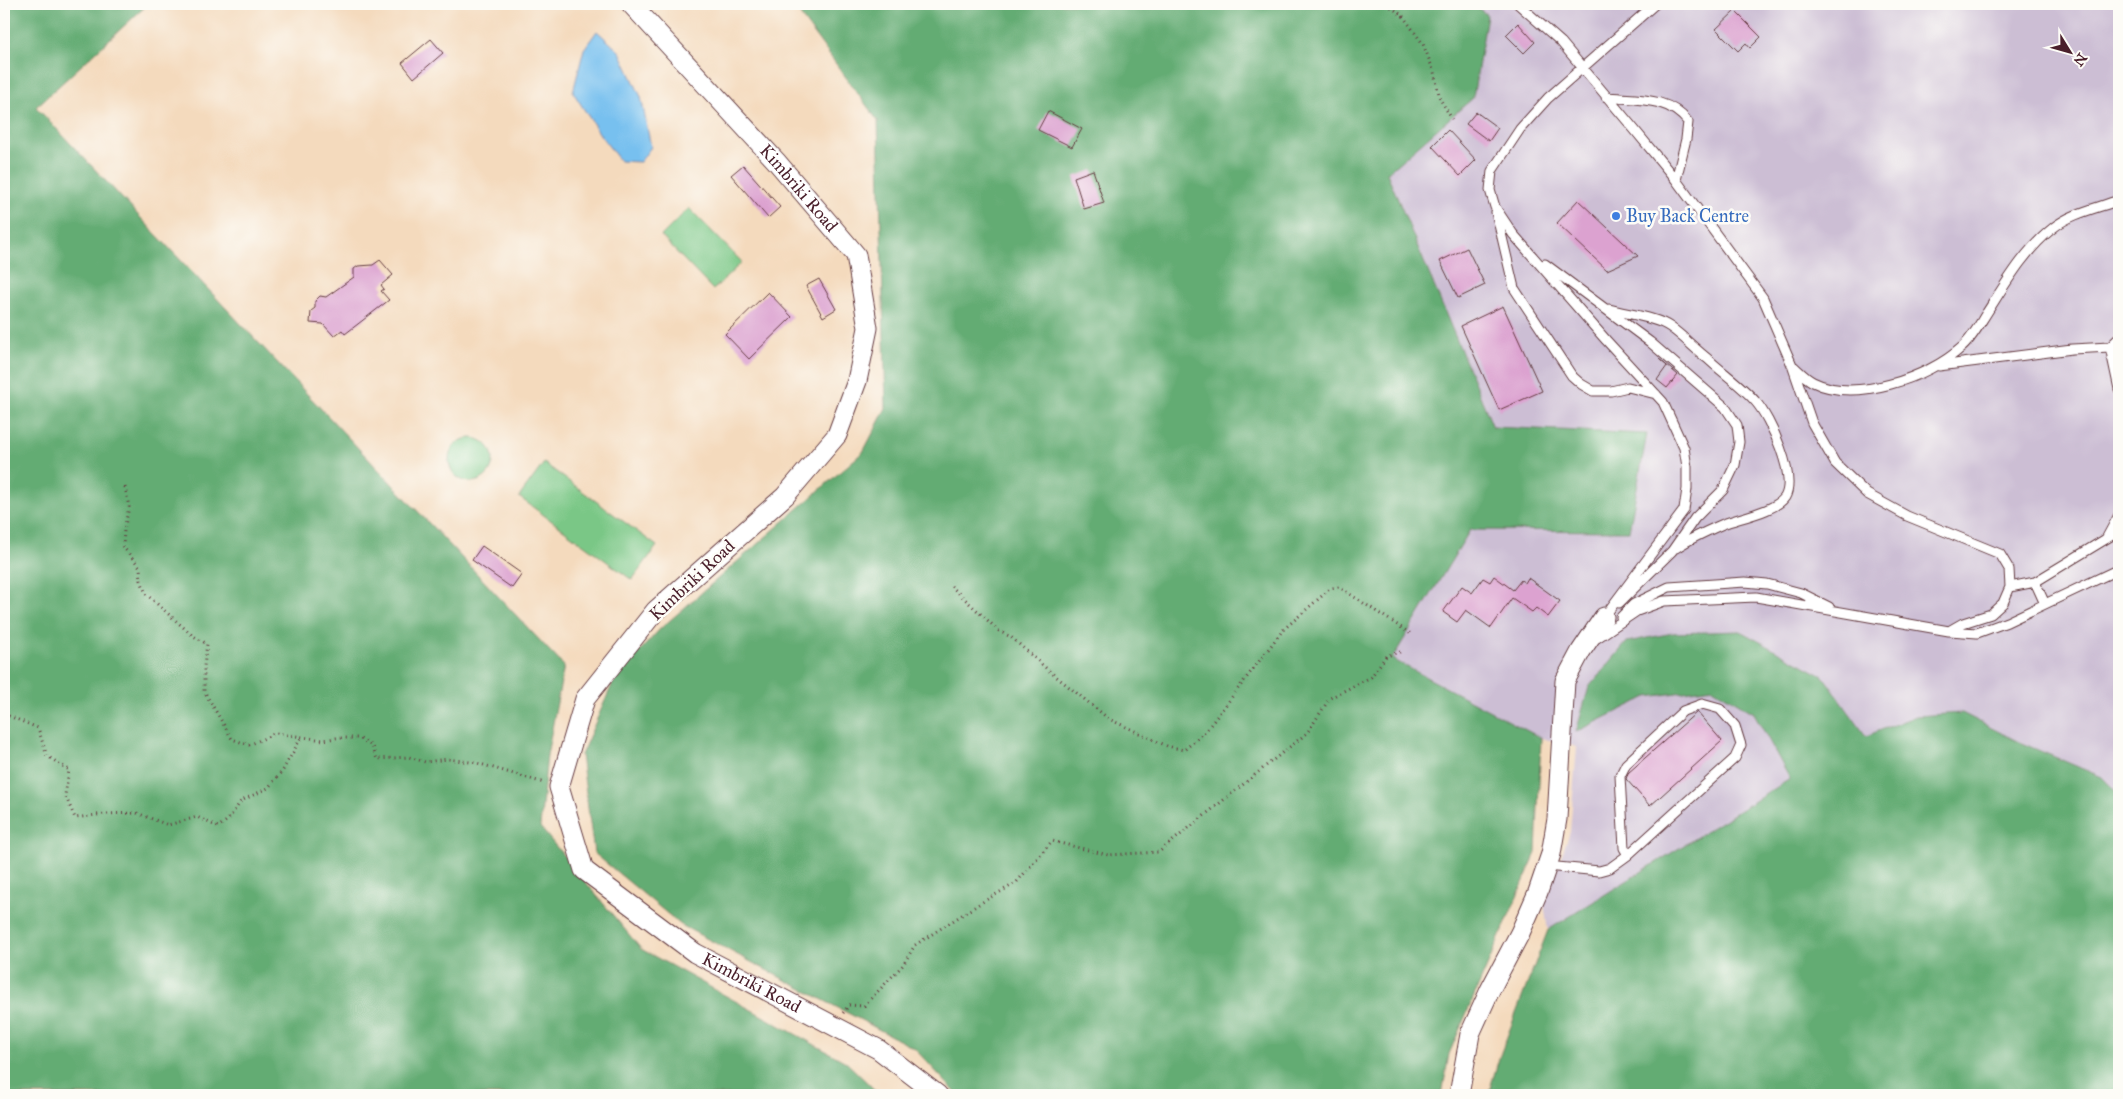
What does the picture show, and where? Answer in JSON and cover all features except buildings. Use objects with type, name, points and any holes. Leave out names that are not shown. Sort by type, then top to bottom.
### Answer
[{"type":"street","name":"Kimbriki Road","points":[[631,4],[776,161],[856,255],[868,328],[857,381],[837,434],[784,496],[656,610],[586,699],[559,786],[584,870],[695,953],[878,1049],[938,1095]]},
{"type":"street","points":[[1459,1095],[1470,1034],[1520,932],[1538,892],[1547,866],[1557,819],[1565,681],[1581,651],[1604,625]]},
{"type":"lane","points":[[1518,4],[1561,42],[1676,180],[1763,298],[1792,365],[1812,423],[1835,463],[1867,494],[1907,516],[2000,554],[2009,569],[2010,587],[2002,603],[1992,614],[1963,623],[1949,631]]},
{"type":"lane","points":[[1655,4],[1548,98],[1520,129],[1502,152],[1492,171],[1490,190],[1514,288],[1572,376],[1580,384],[1593,391],[1611,391],[1628,387],[1656,394]]},
{"type":"lane","points":[[1606,97],[1661,102],[1679,111],[1688,122],[1676,180]]},
{"type":"lane","points":[[1792,365],[1812,381],[1832,388],[1861,390],[1895,382],[1936,366],[1962,348],[2025,254],[2054,227],[2080,213],[2119,200]]},
{"type":"lane","points":[[1495,207],[1513,234],[1668,409],[1684,448],[1688,489],[1684,510],[1604,625]]},
{"type":"lane","points":[[1530,253],[1662,352],[1725,407],[1737,425],[1740,442],[1735,465],[1723,490],[1695,518],[1672,551],[1633,591],[1604,625]]},
{"type":"lane","points":[[1603,308],[1669,326],[1744,390],[1765,414],[1786,465],[1788,485],[1785,497],[1768,509],[1692,538],[1672,551]]},
{"type":"lane","points":[[1936,366],[2072,349],[2110,347],[2119,338]]},
{"type":"lane","points":[[2110,347],[2119,389]]},
{"type":"lane","points":[[2106,540],[2119,515]]},
{"type":"lane","points":[[2010,587],[2036,582],[2119,531]]},
{"type":"lane","points":[[1604,625],[1664,601],[1756,597],[1949,631],[1977,632],[2007,622],[2119,569]]},
{"type":"lane","points":[[1604,625],[1634,604],[1669,588],[1745,582],[1767,584],[1801,593],[1838,612]]},
{"type":"lane","points":[[2036,582],[2045,604]]},
{"type":"lane","points":[[1547,866],[1599,871],[1610,868],[1628,855],[1735,758],[1741,744],[1735,726],[1720,709],[1702,704],[1683,711],[1626,764],[1620,776],[1624,848],[1628,855]]},
{"type":"path","points":[[1387,4],[1403,16],[1423,44],[1434,72],[1440,99],[1452,119]]},
{"type":"path","points":[[125,487],[129,507],[124,530],[123,547],[140,567],[141,580],[146,594],[185,629],[207,644],[204,666],[204,691],[232,739],[249,745],[276,733],[323,740],[358,738],[372,746],[377,759],[409,757],[425,762],[448,759],[477,763],[516,776],[559,786]]},
{"type":"path","points":[[951,586],[999,631],[1011,636],[1048,670],[1109,719],[1167,746],[1184,750],[1205,732],[1283,630],[1331,588],[1339,587],[1411,634]]},
{"type":"path","points":[[834,1026],[849,1005],[864,1006],[903,965],[916,944],[979,904],[1016,884],[1052,841],[1108,855],[1160,852],[1307,733],[1330,698],[1371,677],[1386,656],[1400,652]]},
{"type":"path","points":[[4,714],[38,728],[48,756],[69,770],[65,795],[75,818],[104,814],[137,813],[168,825],[197,817],[218,826],[228,820],[241,801],[268,788],[283,770],[302,736]]},
{"type":"shaded area","points":[[1473,4],[2119,4],[2119,795],[2102,777],[2019,742],[1962,713],[1916,716],[1866,736],[1823,676],[1673,633],[1627,642],[1589,687],[1576,731],[1647,697],[1713,688],[1754,713],[1790,779],[1548,930],[1544,904],[1570,832],[1577,747],[1541,738],[1392,659],[1470,530],[1629,531],[1590,433],[1493,427],[1387,172],[1473,98],[1487,15]]},
{"type":"green space","points":[[4,4],[148,4],[36,107],[564,666],[547,755],[540,827],[641,949],[846,1062],[880,1095],[4,1095]]},
{"type":"green space","points":[[792,4],[1473,4],[1487,15],[1473,98],[1387,173],[1493,427],[1647,434],[1629,531],[1470,530],[1392,659],[1541,738],[1536,853],[1449,1054],[1442,1095],[958,1095],[914,1048],[681,925],[594,853],[581,755],[615,678],[660,629],[863,452],[886,408],[878,121]]},
{"type":"green space","points":[[689,208],[742,262],[713,290],[661,236]]},
{"type":"green space","points":[[475,438],[487,444],[492,451],[492,469],[487,476],[480,481],[467,482],[459,479],[452,472],[449,456],[452,448],[459,441]]},
{"type":"green space","points":[[544,463],[657,546],[632,580],[519,497]]},
{"type":"green space","points":[[1740,631],[1823,676],[1866,736],[1916,716],[1962,713],[2019,742],[2102,777],[2119,795],[2119,1095],[1488,1095],[1500,1055],[1548,930],[1790,779],[1754,713],[1713,688],[1647,697],[1576,732],[1589,687],[1627,642],[1673,633]]},
{"type":"water","points":[[597,31],[620,52],[641,97],[651,147],[640,162],[620,161],[601,136],[573,92],[584,49]]},
{"type":"place","name":"Buy Back Centre","points":[[1616,216]]}]
